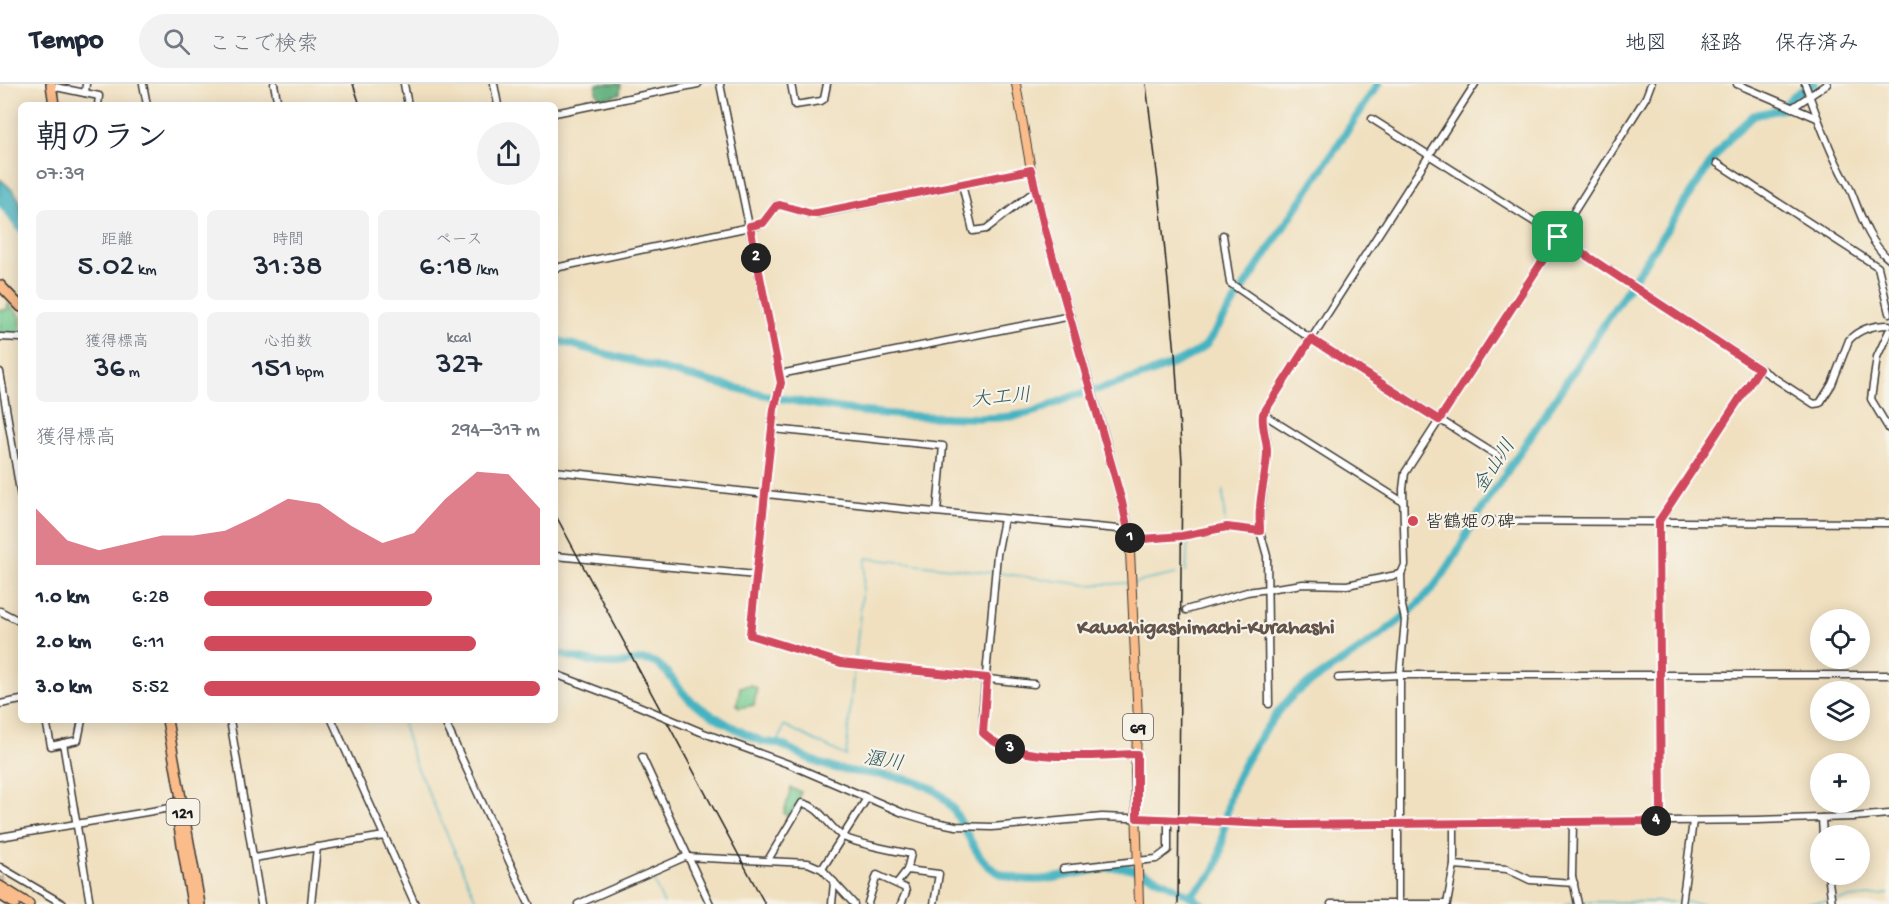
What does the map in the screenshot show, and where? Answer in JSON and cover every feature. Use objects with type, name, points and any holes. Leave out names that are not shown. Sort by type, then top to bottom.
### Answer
[{"type":"highway","points":[[0,278],[18,296]]},
{"type":"highway","points":[[0,285],[18,304]]},
{"type":"highway","name":"121","points":[[162,723],[192,904]]},
{"type":"highway","name":"121","points":[[168,723],[200,904]]},
{"type":"highway","points":[[0,886],[29,904]]},
{"type":"highway","points":[[0,895],[15,904]]},
{"type":"main road","name":"69","points":[[1016,84],[1031,170],[1044,226],[1129,530],[1138,720],[1139,904]]},
{"type":"street","points":[[85,93],[86,84]]},
{"type":"street","points":[[143,84],[146,102]]},
{"type":"street","points":[[274,84],[277,102]]},
{"type":"street","points":[[404,84],[407,102]]},
{"type":"street","points":[[494,84],[497,102]]},
{"type":"street","points":[[558,112],[698,84]]},
{"type":"street","points":[[720,84],[781,383],[776,402],[750,635],[841,663],[1034,684]]},
{"type":"street","points":[[791,84],[795,105],[821,101],[824,99],[827,84]]},
{"type":"street","points":[[1269,704],[1267,556],[1260,531],[1260,508],[1267,470],[1263,414],[1475,84]]},
{"type":"street","points":[[1398,903],[1400,675],[1405,620],[1401,574],[1405,565],[1403,477],[1647,97],[1651,84]]},
{"type":"street","points":[[1738,84],[1818,118]]},
{"type":"street","points":[[1805,84],[1860,215],[1882,253],[1889,259]]},
{"type":"street","points":[[1792,108],[1827,84]]},
{"type":"street","points":[[51,88],[99,96],[98,102]]},
{"type":"street","points":[[1372,119],[1558,237],[1814,405],[1818,404],[1832,384],[1849,339],[1870,327],[1889,326]]},
{"type":"street","points":[[1717,163],[1878,267],[1889,313]]},
{"type":"street","points":[[558,267],[763,223],[776,206],[780,205],[812,214],[1031,170]]},
{"type":"street","points":[[962,184],[973,231],[986,229],[1036,190]]},
{"type":"street","points":[[1223,235],[1230,283],[1311,339],[1498,456]]},
{"type":"street","points":[[780,374],[1071,316]]},
{"type":"street","points":[[1889,332],[1877,357],[1871,399],[1889,429]]},
{"type":"street","points":[[0,337],[18,338]]},
{"type":"street","points":[[1661,821],[1659,521],[1759,369]]},
{"type":"street","points":[[0,372],[18,479]]},
{"type":"street","points":[[1263,414],[1403,502]]},
{"type":"street","points":[[773,429],[943,446],[937,511]]},
{"type":"street","points":[[558,471],[903,509],[1129,530]]},
{"type":"street","points":[[1004,519],[993,594],[983,733],[994,742],[1015,751],[1038,755],[1137,754]]},
{"type":"street","points":[[1485,521],[1889,522]]},
{"type":"street","points":[[1130,540],[1182,536],[1225,528],[1260,531]]},
{"type":"street","points":[[558,556],[756,575]]},
{"type":"street","points":[[1186,610],[1247,592],[1303,584],[1347,585],[1401,574]]},
{"type":"street","points":[[0,611],[18,620]]},
{"type":"street","points":[[558,675],[700,732],[791,765],[867,798],[921,818],[956,826],[1021,825],[1102,818],[1234,824],[1399,825],[1693,821],[1889,814]]},
{"type":"street","points":[[1338,678],[1400,675],[1889,675]]},
{"type":"street","points":[[0,704],[18,701]]},
{"type":"street","points":[[47,723],[51,746],[78,740],[81,723]]},
{"type":"street","points":[[231,723],[261,904]]},
{"type":"street","points":[[333,723],[415,904]]},
{"type":"street","points":[[445,723],[529,904]]},
{"type":"street","points":[[63,743],[90,904]]},
{"type":"street","points":[[642,757],[710,904]]},
{"type":"street","points":[[822,869],[867,798]]},
{"type":"street","points":[[768,860],[802,803],[808,804],[826,818],[842,837],[911,855],[907,870],[897,884]]},
{"type":"street","points":[[0,837],[176,807]]},
{"type":"street","points":[[1822,818],[1822,825]]},
{"type":"street","points":[[1063,869],[1139,863],[1156,859],[1168,850],[1167,820]]},
{"type":"street","points":[[1682,903],[1693,821]]},
{"type":"street","points":[[1573,822],[1571,846],[1578,904]]},
{"type":"street","points":[[1331,904],[1447,904],[1454,865],[1454,823]]},
{"type":"street","points":[[254,858],[384,836]]},
{"type":"street","points":[[311,904],[317,847]]},
{"type":"street","points":[[578,904],[687,856],[808,863],[822,869],[854,904]]},
{"type":"street","points":[[1454,865],[1507,869],[1530,880],[1574,883]]},
{"type":"street","points":[[1,868],[63,904]]},
{"type":"street","points":[[907,870],[939,874],[933,904]]},
{"type":"street","points":[[868,903],[877,875],[905,888],[903,903]]},
{"type":"street","points":[[832,904],[834,882]]},
{"type":"street","points":[[1830,885],[1832,901]]},
{"type":"green space","points":[[597,84],[621,84],[620,94],[600,99],[596,91]]},
{"type":"green space","points":[[8,304],[18,314],[18,335],[0,334],[0,310],[7,310]]},
{"type":"green space","points":[[750,685],[757,688],[754,705],[739,708],[737,705],[740,687]]},
{"type":"green space","points":[[791,788],[801,792],[800,800],[788,817],[784,813]]},
{"type":"water","points":[[0,179],[18,198],[18,220],[0,197]]},
{"type":"waterway","name":"大工川","points":[[558,341],[747,391],[845,409],[894,415],[975,418],[1015,416],[1032,412],[1073,396],[1163,368],[1180,361],[1206,345],[1378,84]]},
{"type":"waterway","name":"金山川","points":[[1190,895],[1205,882],[1215,869],[1231,793],[1258,740],[1277,714],[1295,693],[1385,632],[1432,589],[1463,543],[1471,526],[1714,158],[1732,135],[1754,115],[1783,109],[1792,97],[1814,84]]},
{"type":"waterway","name":"溷川","points":[[0,201],[18,225]]},
{"type":"waterway","points":[[1223,490],[1225,525]]},
{"type":"waterway","points":[[1186,572],[1188,539],[1225,530]]},
{"type":"waterway","points":[[855,661],[866,558],[994,573]]},
{"type":"waterway","points":[[999,573],[1086,585],[1129,583]]},
{"type":"waterway","points":[[1133,583],[1176,574]]},
{"type":"waterway","name":"溷川","points":[[558,654],[606,664],[648,660],[659,665],[694,703],[726,724],[763,742],[779,744],[837,769],[895,777],[922,784],[945,799],[982,859],[992,869],[1004,875],[1034,880],[1063,877],[1105,868],[1129,868],[1162,881],[1202,904]]},
{"type":"waterway","points":[[778,744],[784,725],[846,756],[854,666]]},
{"type":"waterway","points":[[403,723],[413,758],[478,904]]},
{"type":"waterway","points":[[651,875],[664,904]]},
{"type":"waterway","points":[[1833,900],[1889,894]]},
{"type":"waterway","points":[[1802,904],[1829,901]]},
{"type":"waterway","points":[[1565,904],[1577,902]]},
{"type":"waterway","points":[[1581,902],[1678,902]]},
{"type":"waterway","points":[[1683,902],[1703,904]]},
{"type":"tunnel","points":[[2,876],[4,890]]},
{"type":"railway","points":[[353,84],[359,102]]},
{"type":"railway","points":[[1146,84],[1175,353],[1182,462],[1178,904]]},
{"type":"railway","points":[[558,520],[765,904]]},
{"type":"place","name":"皆鶴姫の碑","points":[[1413,521]]},
{"type":"district","name":"Kawahigashimachi-Kurahashi","points":[[1206,626]]},
{"type":"route","points":[[1031,170],[1044,226],[1122,502],[1130,540],[1182,536],[1227,527],[1260,531],[1260,508],[1267,470],[1267,442],[1263,414],[1311,339],[1439,420],[1558,237],[1759,369],[1659,521],[1661,821],[1291,825],[1137,818],[1135,772],[1137,754],[1038,755],[1015,751],[994,742],[983,733],[983,708],[987,678],[841,663],[750,635],[774,409],[781,383],[750,226],[763,223],[776,206],[780,205],[812,214],[1031,170]]}]
